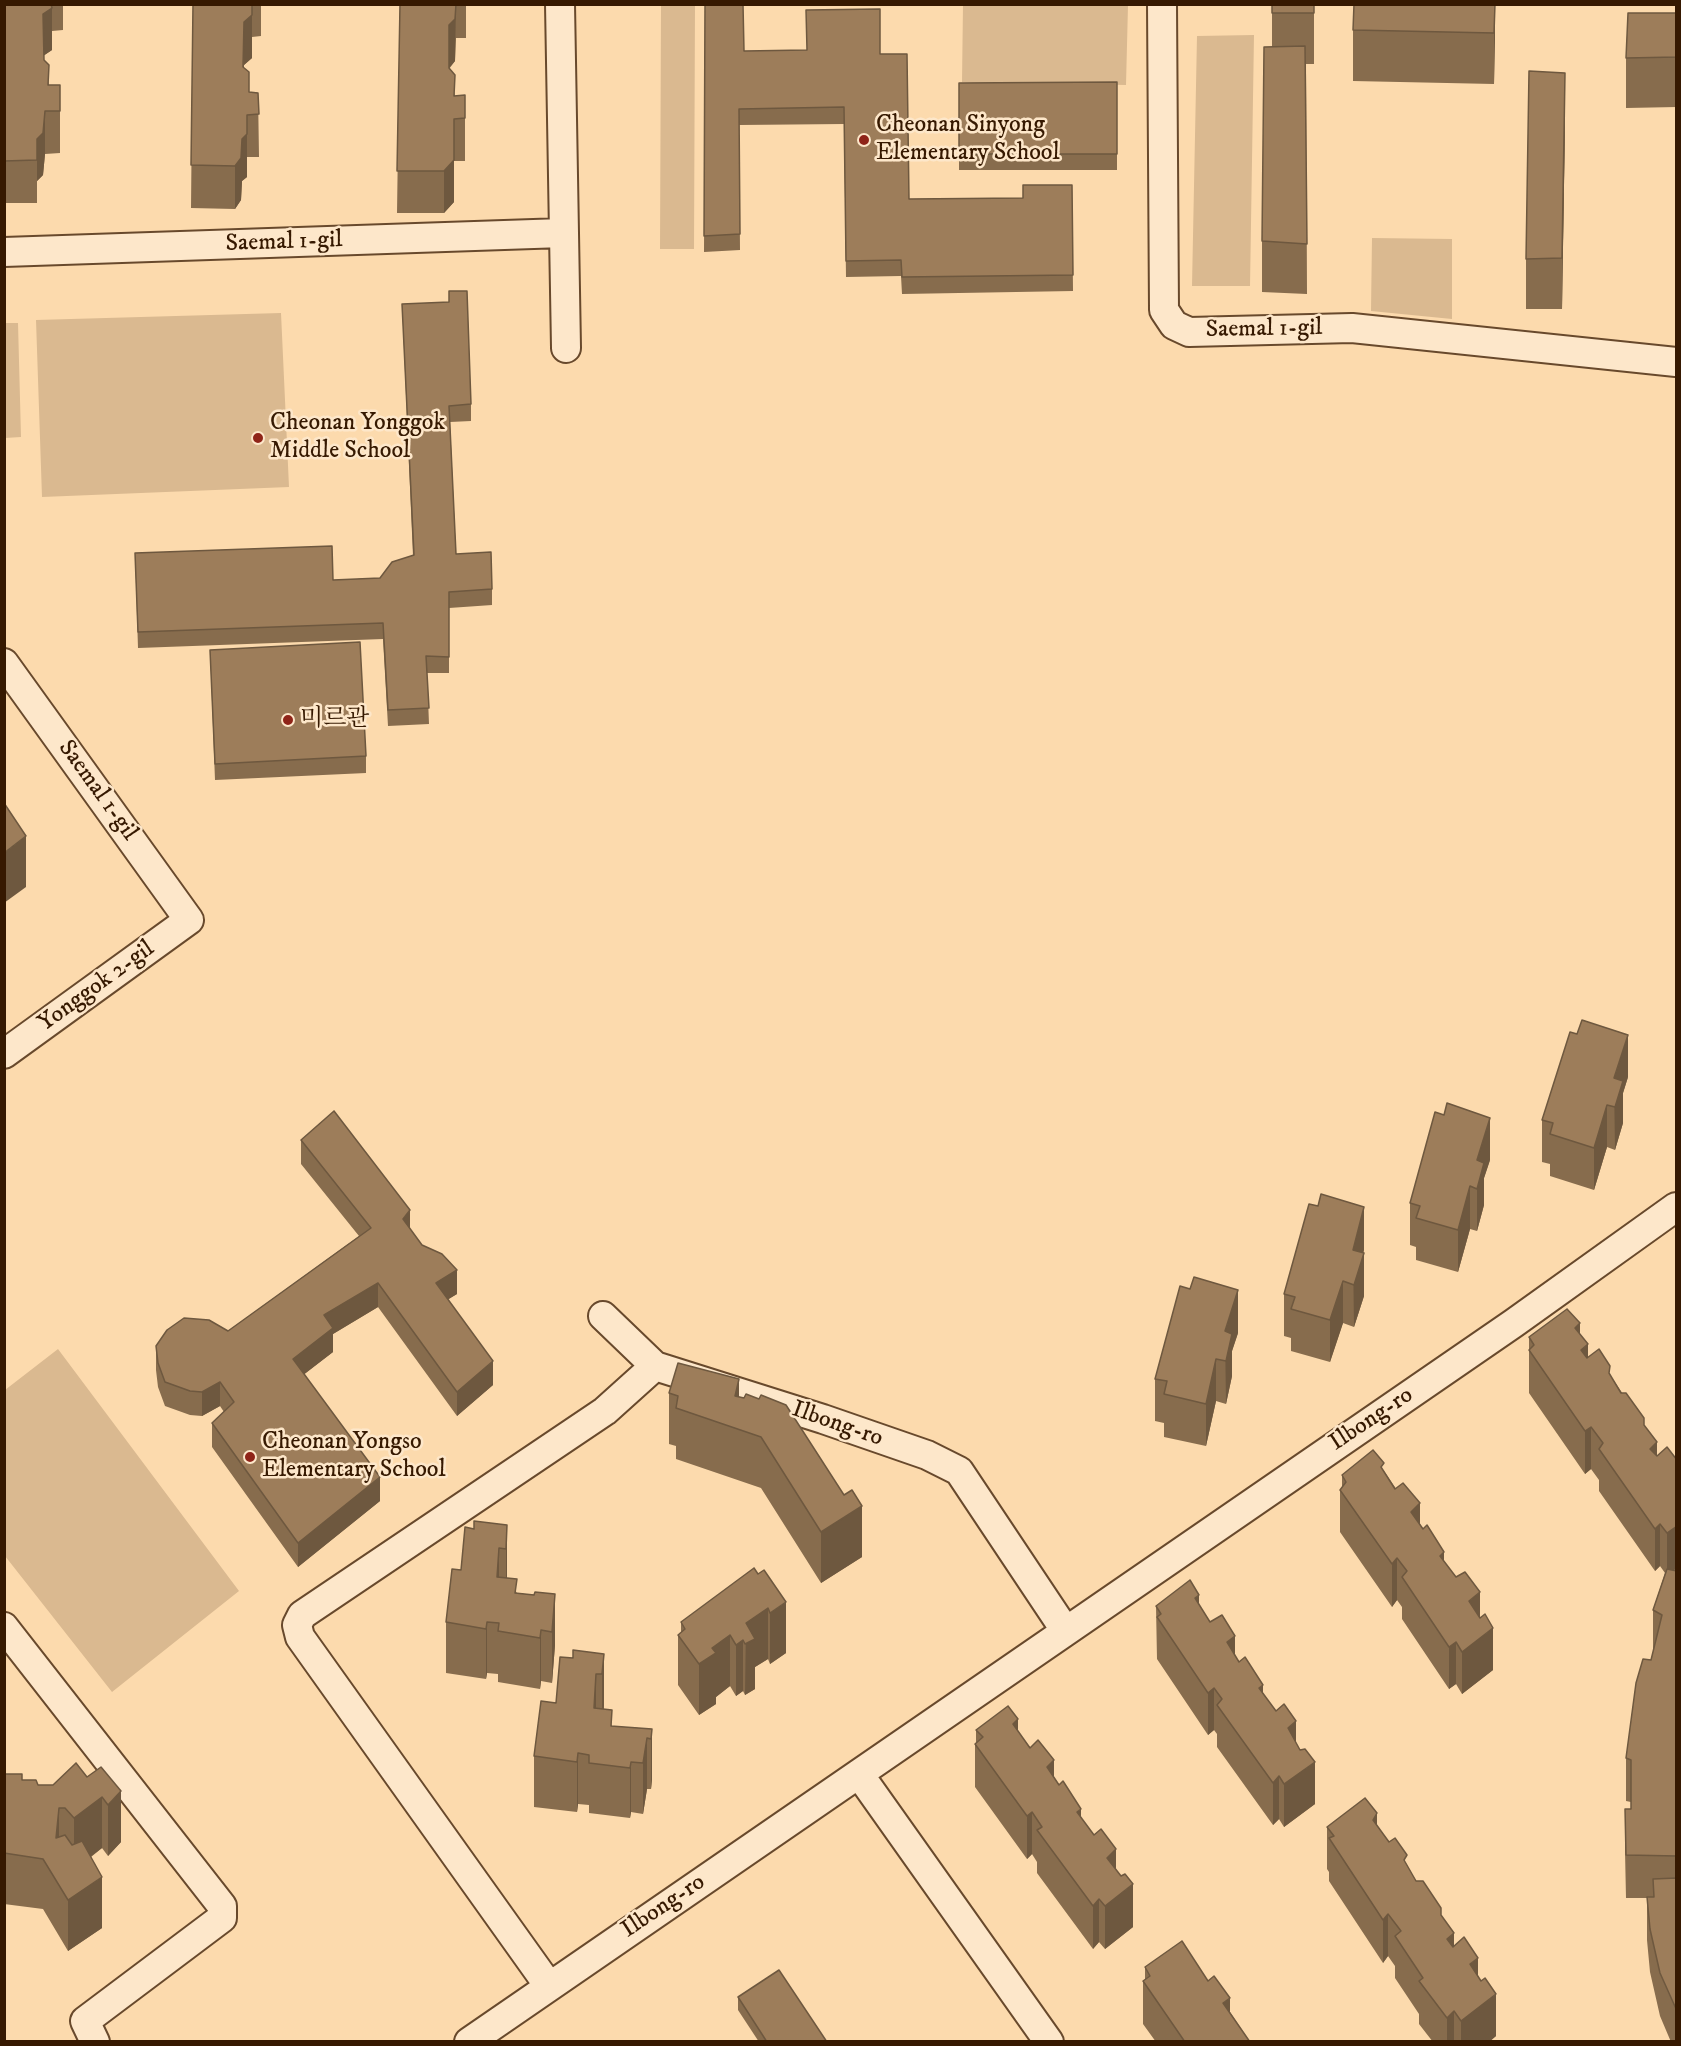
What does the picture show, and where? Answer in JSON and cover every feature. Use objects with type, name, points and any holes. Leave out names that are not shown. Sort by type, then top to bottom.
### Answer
[{"type":"street","points":[[560,4],[566,348]]},
{"type":"street","name":"Saemal 1-gil","points":[[1162,4],[1164,310],[1174,325],[1189,332],[1352,328],[1677,362]]},
{"type":"street","name":"Saemal 1-gil","points":[[4,252],[563,233]]},
{"type":"street","name":"Saemal 1-gil","points":[[4,663],[189,920]]},
{"type":"street","name":"Yonggok 2-gil","points":[[4,1054],[189,920]]},
{"type":"street","name":"Ilbong-ro","points":[[469,2042],[1514,1323],[1677,1206]]},
{"type":"street","points":[[549,1986],[300,1637],[297,1625],[302,1615],[605,1411],[655,1366],[603,1316]]},
{"type":"street","name":"Ilbong-ro","points":[[655,1366],[823,1419],[927,1455],[959,1471],[1065,1630]]},
{"type":"street","points":[[4,1628],[222,1906],[222,1918],[85,2020],[95,2042]]},
{"type":"street","points":[[859,1774],[1050,2042]]},
{"type":"shaded area","points":[[661,5],[695,5],[694,249],[660,249]]},
{"type":"shaded area","points":[[963,5],[1128,5],[1126,85],[962,82]]},
{"type":"shaded area","points":[[1254,35],[1250,286],[1192,286],[1197,36]]},
{"type":"shaded area","points":[[1372,238],[1452,239],[1452,319],[1371,311]]},
{"type":"shaded area","points":[[281,313],[289,487],[42,497],[36,320]]},
{"type":"shaded area","points":[[5,323],[18,323],[21,437],[5,438]]},
{"type":"shaded area","points":[[58,1349],[239,1591],[112,1692],[5,1556],[5,1390]]},
{"type":"building","points":[[4,4],[51,4],[52,8],[43,14],[44,60],[49,65],[48,85],[60,85],[60,111],[45,111],[43,133],[37,139],[37,160],[4,161]]},
{"type":"building","points":[[193,4],[252,4],[252,15],[244,22],[243,67],[249,72],[249,92],[258,93],[259,114],[247,115],[247,134],[242,139],[241,158],[235,166],[191,165]]},
{"type":"building","points":[[400,4],[456,4],[455,19],[449,25],[449,68],[455,75],[454,96],[465,95],[465,118],[454,119],[454,160],[444,171],[397,171]]},
{"type":"building","points":[[705,4],[743,4],[744,51],[807,50],[806,10],[880,9],[880,54],[907,54],[909,199],[1023,198],[1023,185],[1072,185],[1073,275],[902,277],[901,260],[846,261],[844,107],[739,109],[740,234],[704,236]]},
{"type":"building","points":[[1272,4],[1314,4],[1314,13],[1272,13]]},
{"type":"building","points":[[1354,4],[1495,4],[1494,33],[1353,30]]},
{"type":"building","points":[[1628,13],[1677,13],[1677,57],[1626,58]]},
{"type":"building","points":[[1305,46],[1307,244],[1262,241],[1264,47]]},
{"type":"building","points":[[1529,71],[1565,73],[1562,258],[1526,259]]},
{"type":"building","points":[[1117,82],[1117,154],[959,154],[959,83]]},
{"type":"building","points":[[449,291],[467,291],[471,404],[449,406],[456,554],[491,552],[492,589],[449,592],[449,657],[426,656],[429,708],[388,710],[383,623],[138,632],[135,553],[332,546],[333,580],[380,578],[392,562],[414,555],[402,304],[449,302]]},
{"type":"building","name":"미르관","points":[[360,642],[366,756],[215,764],[210,650]]},
{"type":"building","points":[[4,803],[26,836],[4,853]]},
{"type":"building","points":[[1582,1020],[1628,1035],[1614,1078],[1623,1081],[1615,1107],[1607,1105],[1594,1148],[1550,1134],[1553,1123],[1542,1120],[1570,1032],[1577,1034]]},
{"type":"building","points":[[1447,1103],[1490,1118],[1477,1160],[1484,1163],[1477,1189],[1470,1186],[1458,1230],[1416,1218],[1420,1206],[1410,1203],[1435,1112],[1444,1115]]},
{"type":"building","points":[[334,1111],[410,1210],[403,1219],[422,1245],[442,1254],[457,1270],[436,1283],[493,1361],[457,1392],[378,1283],[324,1315],[333,1328],[293,1359],[380,1477],[298,1543],[212,1423],[234,1402],[220,1382],[202,1392],[190,1391],[165,1382],[158,1363],[156,1346],[167,1330],[184,1318],[209,1320],[228,1331],[371,1228],[301,1140]]},
{"type":"building","points":[[1321,1194],[1364,1207],[1353,1250],[1364,1253],[1354,1285],[1343,1281],[1330,1320],[1291,1309],[1295,1297],[1284,1294],[1309,1204],[1318,1206]]},
{"type":"building","points":[[1194,1277],[1238,1290],[1225,1331],[1232,1334],[1226,1361],[1216,1359],[1206,1404],[1164,1394],[1167,1381],[1155,1379],[1180,1286],[1190,1289]]},
{"type":"building","points":[[1567,1309],[1580,1323],[1575,1328],[1588,1344],[1581,1350],[1587,1358],[1599,1349],[1610,1366],[1609,1373],[1621,1393],[1626,1393],[1644,1418],[1644,1425],[1657,1442],[1650,1449],[1657,1456],[1667,1447],[1677,1460],[1677,1526],[1667,1533],[1660,1524],[1655,1529],[1599,1449],[1603,1443],[1591,1427],[1585,1431],[1529,1350],[1534,1345],[1529,1337]]},
{"type":"building","points":[[678,1363],[739,1379],[735,1396],[744,1398],[746,1394],[759,1399],[761,1395],[786,1405],[844,1495],[852,1490],[862,1506],[821,1532],[761,1437],[676,1408],[678,1396],[669,1393]]},
{"type":"building","points":[[1373,1450],[1384,1463],[1381,1467],[1395,1489],[1403,1483],[1420,1503],[1411,1512],[1423,1529],[1427,1525],[1444,1552],[1440,1556],[1456,1577],[1465,1572],[1480,1592],[1469,1601],[1480,1618],[1485,1614],[1493,1628],[1462,1652],[1456,1642],[1449,1647],[1402,1577],[1407,1571],[1397,1558],[1392,1564],[1340,1490],[1346,1482],[1342,1475]]},
{"type":"building","points":[[474,1521],[507,1525],[506,1549],[499,1548],[497,1577],[517,1579],[515,1593],[555,1594],[552,1632],[541,1630],[540,1638],[498,1631],[499,1623],[487,1622],[486,1629],[446,1622],[452,1569],[461,1570],[465,1527],[474,1529]]},
{"type":"building","points":[[754,1568],[758,1574],[764,1570],[786,1602],[770,1613],[768,1608],[746,1623],[755,1639],[745,1644],[743,1640],[736,1645],[730,1635],[712,1648],[716,1653],[699,1664],[678,1635],[685,1629],[681,1622]]},
{"type":"building","points":[[1667,1569],[1677,1571],[1677,1856],[1626,1855],[1625,1809],[1631,1809],[1631,1760],[1626,1758],[1636,1683],[1643,1659],[1651,1660],[1662,1615],[1653,1610]]},
{"type":"building","points":[[1190,1580],[1199,1595],[1195,1598],[1210,1622],[1222,1615],[1235,1636],[1227,1642],[1239,1662],[1245,1657],[1263,1685],[1259,1688],[1276,1711],[1284,1704],[1296,1721],[1288,1728],[1300,1750],[1305,1749],[1315,1762],[1284,1784],[1279,1776],[1273,1783],[1217,1705],[1222,1699],[1214,1688],[1208,1693],[1157,1617],[1161,1614],[1156,1606]]},
{"type":"building","points":[[573,1650],[604,1654],[602,1674],[596,1674],[594,1708],[612,1710],[611,1726],[652,1729],[651,1739],[647,1738],[643,1763],[631,1762],[630,1768],[589,1763],[589,1755],[578,1753],[577,1762],[534,1756],[541,1701],[556,1703],[560,1657],[573,1658]]},
{"type":"building","points":[[1008,1706],[1018,1719],[1013,1724],[1030,1748],[1038,1740],[1054,1760],[1047,1767],[1059,1785],[1063,1781],[1081,1809],[1077,1812],[1094,1835],[1101,1829],[1116,1849],[1107,1858],[1121,1876],[1125,1874],[1133,1884],[1105,1906],[1099,1899],[1093,1906],[1037,1830],[1042,1827],[1032,1812],[1027,1816],[975,1744],[983,1737],[976,1730]]},
{"type":"building","points":[[76,1763],[87,1777],[101,1767],[121,1791],[108,1805],[102,1797],[74,1818],[65,1808],[59,1808],[56,1838],[65,1835],[72,1845],[82,1841],[102,1877],[68,1900],[43,1859],[4,1853],[4,1774],[22,1774],[22,1780],[36,1780],[38,1785],[53,1785]]},
{"type":"building","points":[[1365,1798],[1377,1813],[1373,1820],[1389,1842],[1395,1838],[1407,1855],[1404,1860],[1416,1881],[1423,1881],[1441,1908],[1441,1915],[1454,1933],[1447,1939],[1453,1947],[1464,1937],[1478,1958],[1470,1964],[1481,1981],[1485,1978],[1496,1994],[1461,2021],[1454,2011],[1447,2018],[1419,1981],[1423,1978],[1395,1936],[1401,1931],[1388,1914],[1383,1920],[1329,1838],[1334,1836],[1327,1827]]},
{"type":"building","points":[[1677,1878],[1677,2011],[1660,1973],[1650,1929],[1647,1897],[1654,1897],[1653,1879]]},
{"type":"building","points":[[1182,1941],[1208,1981],[1214,1976],[1230,1998],[1223,2003],[1250,2042],[1185,2042],[1143,1981],[1150,1976],[1145,1967]]},
{"type":"building","points":[[779,1970],[827,2042],[767,2042],[738,1997]]},
{"type":"place","name":"Cheonan Sinyong Elementary School","points":[[864,140]]},
{"type":"place","name":"Cheonan Yonggok Middle School","points":[[258,438]]},
{"type":"place","name":"미르관","points":[[288,720]]},
{"type":"place","name":"Cheonan Yongso Elementary School","points":[[250,1457]]}]
